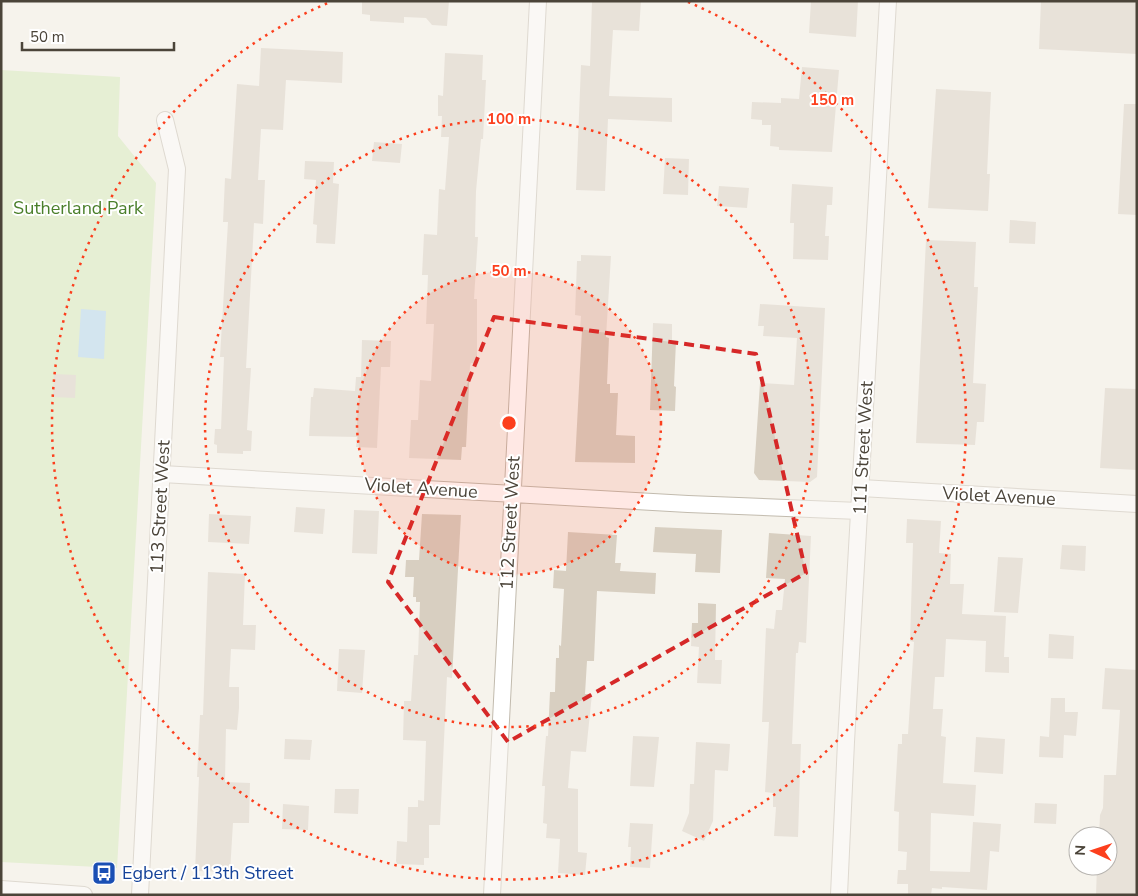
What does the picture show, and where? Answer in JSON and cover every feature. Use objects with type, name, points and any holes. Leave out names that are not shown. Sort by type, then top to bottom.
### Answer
[{"type":"street","name":"112 Street West","points":[[492,895],[511,494],[538,1]]},
{"type":"street","name":"111 Street West","points":[[839,895],[888,1]]},
{"type":"street","name":"113 Street West","points":[[140,895],[177,169],[165,120]]},
{"type":"street","name":"Violet Avenue","points":[[162,474],[688,504],[859,511]]},
{"type":"street","name":"Violet Avenue","points":[[861,488],[1137,504]]},
{"type":"street","points":[[1,889],[84,895]]},
{"type":"highlighted area","points":[[494,317],[756,354],[806,573],[508,742],[388,582]]},
{"type":"green space","name":"Sutherland Park","points":[[1,70],[120,77],[118,136],[156,183],[117,868],[1,862]]},
{"type":"water","points":[[81,309],[106,311],[104,359],[78,357]]},
{"type":"building","points":[[362,1],[449,1],[447,26],[432,25],[426,18],[404,17],[404,23],[370,21],[370,15],[362,14]]},
{"type":"building","points":[[592,1],[641,1],[639,31],[613,30],[609,96],[672,98],[672,122],[608,119],[605,191],[576,190],[581,65],[590,66]]},
{"type":"building","points":[[811,1],[858,1],[856,37],[809,33]]},
{"type":"building","points":[[1041,1],[1137,1],[1137,54],[1039,49]]},
{"type":"building","points":[[261,48],[343,52],[342,83],[286,80],[283,130],[261,129],[258,180],[265,180],[263,224],[254,223],[246,368],[251,368],[247,430],[252,431],[251,451],[243,451],[243,454],[217,453],[217,445],[214,444],[215,429],[221,429],[224,357],[220,357],[228,222],[223,222],[225,178],[231,179],[237,84],[259,86]]},
{"type":"building","points":[[445,53],[483,55],[482,80],[486,80],[483,139],[481,139],[476,191],[475,237],[478,237],[474,299],[477,299],[477,364],[471,363],[470,366],[466,447],[462,447],[461,460],[409,458],[411,420],[418,420],[420,380],[431,381],[434,324],[426,324],[428,275],[422,275],[424,234],[437,235],[439,189],[445,190],[449,137],[441,137],[442,116],[438,116],[438,95],[443,96]]},
{"type":"building","points":[[802,67],[839,70],[832,152],[779,150],[779,147],[770,146],[771,125],[762,125],[762,120],[751,119],[752,102],[781,103],[781,98],[799,99]]},
{"type":"building","points":[[936,89],[991,92],[987,174],[990,174],[988,211],[928,208]]},
{"type":"building","points":[[1124,104],[1137,104],[1137,215],[1118,214]]},
{"type":"building","points":[[374,142],[402,144],[400,163],[372,161]]},
{"type":"building","points":[[665,158],[689,159],[688,195],[663,194]]},
{"type":"building","points":[[305,161],[334,162],[333,183],[339,184],[335,244],[316,243],[317,225],[313,224],[316,180],[304,179]]},
{"type":"building","points":[[792,184],[833,187],[832,205],[827,205],[825,236],[829,236],[828,260],[793,259],[794,223],[790,223]]},
{"type":"building","points":[[719,186],[749,188],[747,208],[717,206]]},
{"type":"building","points":[[1010,220],[1036,222],[1035,244],[1009,243]]},
{"type":"building","points":[[926,240],[976,242],[974,287],[978,287],[973,383],[986,384],[984,422],[977,422],[975,445],[916,443]]},
{"type":"building","points":[[581,255],[611,256],[606,337],[609,338],[607,384],[610,384],[610,393],[618,393],[616,435],[635,436],[635,463],[575,462],[582,330],[580,330],[581,316],[575,315],[577,261],[581,261]]},
{"type":"building","points":[[760,304],[825,308],[817,477],[810,482],[759,480],[754,473],[760,383],[794,385],[797,338],[763,336],[764,326],[758,326]]},
{"type":"building","points":[[653,323],[672,324],[672,341],[676,341],[675,411],[650,410]]},
{"type":"building","points":[[362,340],[391,341],[390,367],[381,367],[377,448],[356,447],[357,437],[309,436],[311,397],[313,397],[314,388],[355,391],[356,377],[361,377]]},
{"type":"building","points":[[54,374],[76,375],[75,398],[53,397]]},
{"type":"building","points":[[1105,388],[1137,389],[1137,470],[1100,468]]},
{"type":"building","points":[[296,507],[325,509],[323,534],[294,532]]},
{"type":"building","points":[[354,510],[379,511],[377,554],[352,553]]},
{"type":"building","points":[[209,514],[251,516],[249,544],[208,542]]},
{"type":"building","points":[[422,514],[461,515],[452,678],[447,677],[440,825],[429,825],[429,858],[424,858],[424,865],[397,864],[396,861],[397,841],[407,842],[408,807],[418,807],[418,800],[424,801],[426,741],[403,740],[404,701],[411,701],[414,655],[418,655],[420,602],[416,602],[416,597],[413,597],[414,577],[405,577],[406,560],[419,560]]},
{"type":"building","points":[[907,519],[941,521],[939,553],[951,554],[950,584],[964,584],[962,614],[1006,616],[1004,657],[1009,657],[1009,673],[985,672],[986,641],[946,639],[944,677],[935,677],[933,709],[943,709],[941,736],[946,737],[943,783],[976,785],[974,816],[931,813],[930,871],[970,872],[973,822],[1001,824],[999,852],[990,851],[987,890],[942,887],[942,889],[932,888],[931,895],[908,894],[908,884],[897,884],[898,870],[906,870],[907,852],[898,851],[899,812],[894,811],[898,744],[902,744],[902,734],[908,734],[914,642],[910,641],[913,543],[906,543]]},
{"type":"building","points":[[655,527],[722,530],[720,573],[695,572],[696,554],[653,552]]},
{"type":"building","points":[[568,532],[617,535],[615,563],[621,563],[620,571],[656,573],[655,594],[597,591],[594,661],[587,661],[585,694],[592,694],[586,752],[571,751],[568,788],[578,789],[578,852],[587,853],[585,875],[558,873],[560,839],[546,838],[547,824],[543,823],[545,786],[542,786],[546,736],[548,736],[550,692],[555,692],[556,658],[559,658],[559,645],[561,646],[564,589],[553,588],[554,570],[566,571]]},
{"type":"building","points":[[769,533],[811,536],[806,643],[799,642],[798,653],[796,653],[792,744],[801,744],[798,837],[774,836],[776,807],[773,807],[773,793],[765,792],[769,722],[762,722],[766,628],[774,629],[776,610],[782,610],[785,579],[766,578]]},
{"type":"building","points":[[1062,545],[1086,546],[1085,571],[1060,569]]},
{"type":"building","points":[[998,557],[1023,558],[1018,613],[994,612]]},
{"type":"building","points":[[208,572],[245,574],[243,625],[256,625],[255,650],[231,649],[229,687],[239,687],[239,708],[237,730],[226,729],[225,782],[250,783],[249,823],[233,823],[230,872],[195,871],[199,777],[197,777],[200,715],[203,715]]},
{"type":"building","points":[[698,603],[716,604],[715,660],[722,660],[721,684],[697,683],[699,647],[691,646],[692,623],[698,623]]},
{"type":"building","points":[[1049,634],[1074,636],[1073,659],[1048,658]]},
{"type":"building","points":[[339,649],[365,650],[362,693],[337,691]]},
{"type":"building","points":[[1105,668],[1137,670],[1137,895],[1096,895],[1097,876],[1118,876],[1118,826],[1099,826],[1100,815],[1103,808],[1104,775],[1116,775],[1120,710],[1102,709]]},
{"type":"building","points":[[1051,698],[1065,698],[1065,712],[1078,712],[1076,736],[1064,735],[1063,758],[1039,757],[1040,736],[1049,737]]},
{"type":"building","points":[[633,736],[659,737],[654,787],[630,786]]},
{"type":"building","points":[[976,737],[1005,739],[1003,774],[974,772]]},
{"type":"building","points":[[285,739],[312,740],[310,760],[284,759]]},
{"type":"building","points":[[696,742],[730,744],[728,771],[715,770],[713,821],[704,841],[682,831],[689,813],[690,784],[694,784]]},
{"type":"building","points":[[335,789],[359,789],[358,814],[334,813]]},
{"type":"building","points":[[1035,803],[1057,804],[1056,824],[1034,823]]},
{"type":"building","points":[[283,804],[309,806],[308,830],[282,829]]},
{"type":"building","points":[[630,823],[653,824],[650,868],[630,867],[631,847],[628,847]]},
{"type":"place","name":"Egbert / 113th Street","points":[[104,873]]}]
